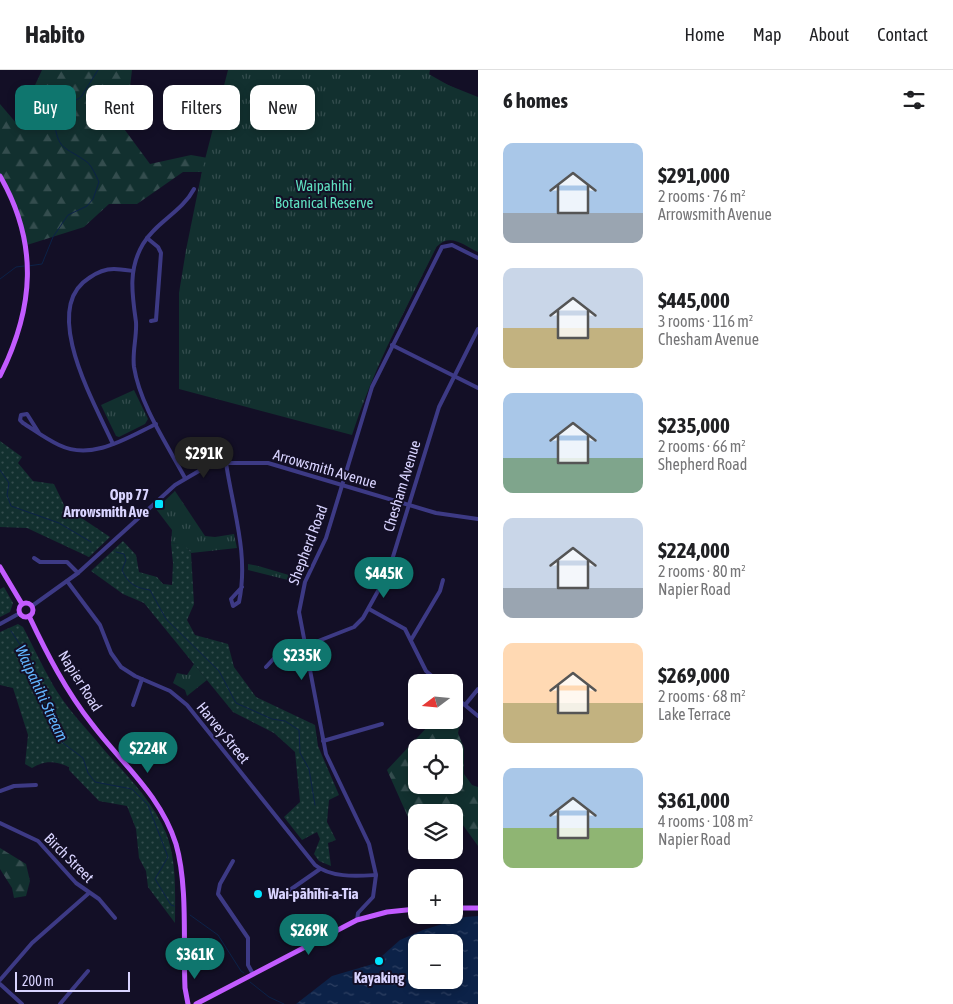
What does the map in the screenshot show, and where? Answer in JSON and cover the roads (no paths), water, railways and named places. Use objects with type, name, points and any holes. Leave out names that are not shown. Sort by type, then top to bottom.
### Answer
[{"type":"main road","points":[[0,176],[20,220],[26,244],[29,276],[24,317],[17,340],[0,376]]},
{"type":"main road","points":[[0,568],[22,604]]},
{"type":"main road","points":[[26,603],[32,606],[32,613],[29,616],[24,617],[20,613],[19,608],[22,604],[26,603]]},
{"type":"main road","name":"Napier Road","points":[[29,616],[73,698],[93,726],[150,792],[170,830],[180,866],[185,988],[188,1004]]},
{"type":"main road","points":[[463,908],[478,908]]},
{"type":"main road","points":[[196,1004],[357,920],[387,912],[408,910]]},
{"type":"street","points":[[185,478],[156,424],[139,386],[134,366],[136,326],[131,295],[133,271],[138,253],[147,238],[183,204],[194,188]]},
{"type":"street","points":[[147,238],[158,247],[161,253],[156,321]]},
{"type":"street","name":"Shepherd Road","points":[[357,920],[358,913],[374,897],[376,875],[369,844],[328,760],[299,612],[301,598],[309,572],[326,538],[370,393],[442,247],[447,245],[478,258]]},
{"type":"street","points":[[113,444],[77,364],[72,342],[70,309],[75,290],[95,274],[114,269],[133,271]]},
{"type":"street","name":"Chesham Avenue","points":[[266,667],[279,653],[305,647],[354,627],[364,618],[388,573],[439,407],[478,329]]},
{"type":"street","points":[[392,345],[478,388]]},
{"type":"street","points":[[39,433],[28,414],[21,416],[20,420],[23,423],[39,433],[60,446],[73,450],[94,450],[113,444],[156,424]]},
{"type":"street","points":[[226,463],[242,545],[242,587],[239,602],[233,606],[231,599],[242,587]]},
{"type":"street","name":"Arrowsmith Avenue","points":[[32,606],[78,573],[166,492],[185,478],[204,468],[226,463],[268,463],[408,505],[460,518],[478,519]]},
{"type":"street","points":[[34,558],[40,562],[67,562],[78,573]]},
{"type":"street","points":[[411,640],[440,591],[443,580]]},
{"type":"street","name":"Harvey Street","points":[[67,581],[100,625],[116,662],[127,672],[170,691],[187,705],[320,868]]},
{"type":"street","points":[[369,609],[400,625],[411,640],[426,671],[430,674]]},
{"type":"street","points":[[0,624],[20,613]]},
{"type":"street","points":[[133,705],[142,678]]},
{"type":"street","points":[[478,689],[465,705],[478,716]]},
{"type":"street","points":[[323,741],[382,724]]},
{"type":"street","points":[[0,791],[14,786],[36,786]]},
{"type":"street","name":"Birch Street","points":[[0,823],[38,841],[76,883],[99,899],[115,918]]},
{"type":"street","points":[[233,861],[220,884],[218,894],[248,938],[248,964],[253,974]]},
{"type":"street","points":[[287,892],[320,868],[348,875],[376,875]]},
{"type":"street","points":[[0,980],[32,943],[89,893]]},
{"type":"street","points":[[60,1004],[88,971]]},
{"type":"street","points":[[0,984],[22,1004]]},
{"type":"water","points":[[478,916],[478,1004],[296,1004],[332,976],[373,964],[400,940],[408,937],[408,989],[463,989],[463,934],[414,934],[442,924],[463,924],[463,918]]},
{"type":"waterway","points":[[28,266],[42,264],[53,237],[68,215],[87,206],[93,199],[99,182],[91,166],[60,143],[54,120],[60,110],[81,97],[98,70]]},
{"type":"waterway","points":[[0,279],[16,267],[24,266]]},
{"type":"waterway","points":[[0,470],[9,483],[7,495],[11,506],[59,523],[91,542]]},
{"type":"waterway","points":[[116,552],[124,554],[126,560],[122,570],[127,579],[141,588],[150,590],[166,619],[219,671],[236,703],[272,719],[285,721],[299,730],[300,753],[309,769],[315,805]]},
{"type":"waterway","name":"Waipahihi Stream","points":[[11,631],[25,652],[26,668],[42,701],[56,720],[58,735],[63,743],[83,758],[88,773],[95,782],[132,789],[148,805],[168,857],[155,879],[171,905],[174,906]]},
{"type":"waterway","name":"Waipahihi Stream","points":[[190,915],[218,935],[244,973]]},
{"type":"waterway","name":"Waipahihi Stream","points":[[250,982],[269,997],[284,1004]]},
{"type":"place","name":"Opp 77 Arrowsmith Ave","points":[[159,504]]},
{"type":"place","name":"Wai-pāhīhī-a-Tia","points":[[258,894]]},
{"type":"place","name":"Kayaking","points":[[379,961]]},
{"type":"park label","name":"Waipahihi Botanical Reserve","points":[[324,194]]}]
